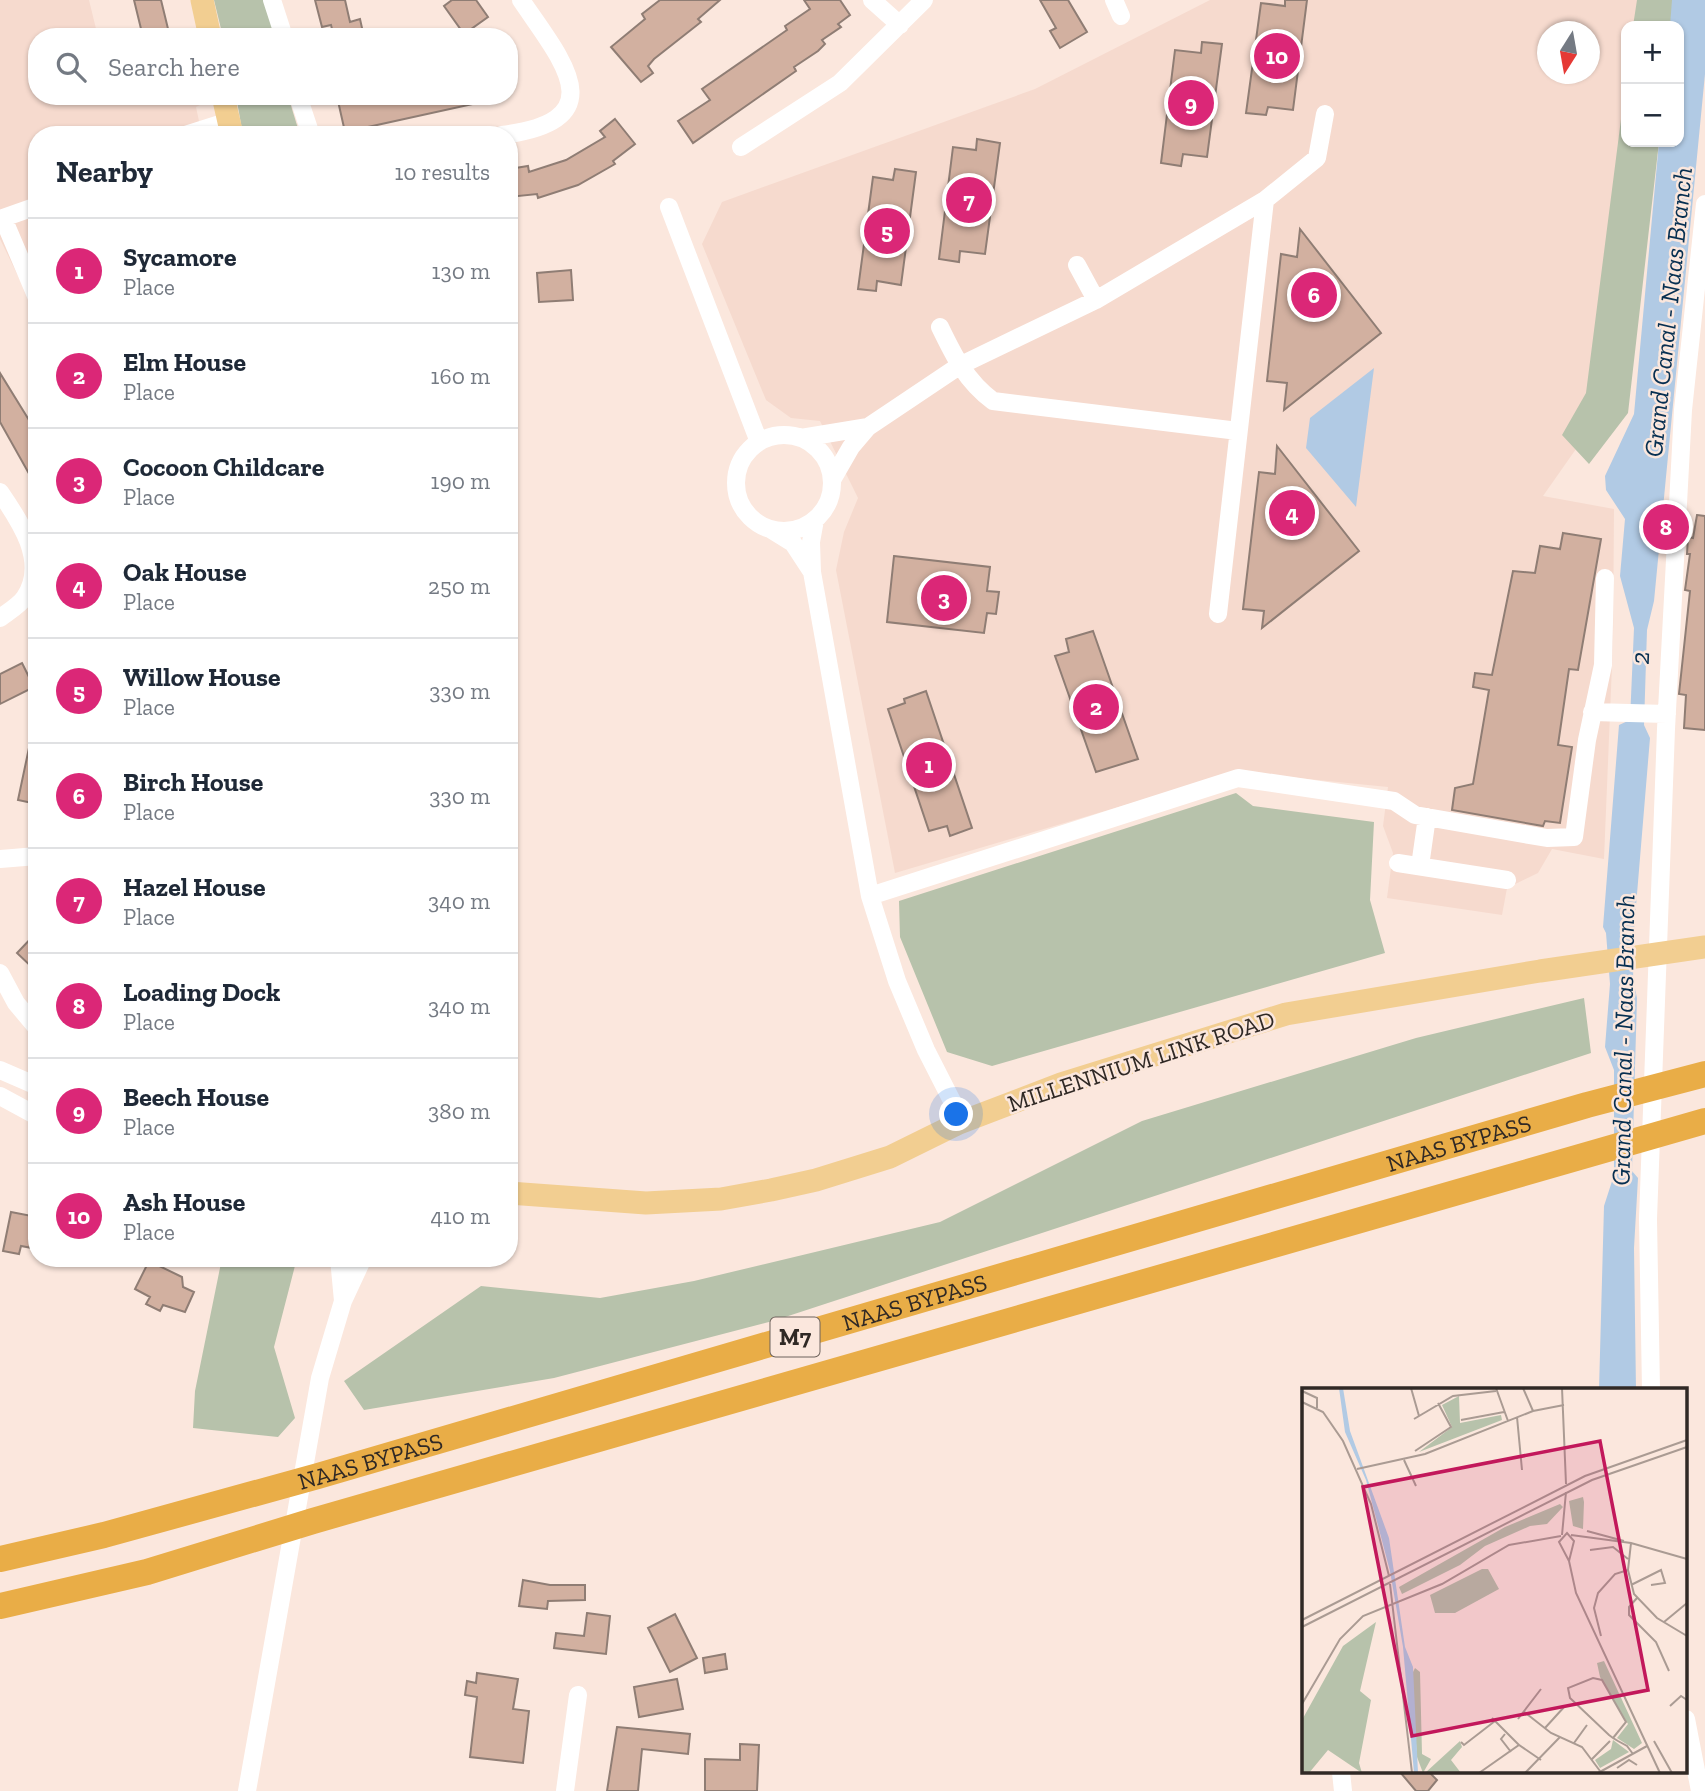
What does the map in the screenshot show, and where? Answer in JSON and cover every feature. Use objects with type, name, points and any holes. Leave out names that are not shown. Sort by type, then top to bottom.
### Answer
[{"type":"highway","name":"NAAS BYPASS","points":[[0,1559],[104,1535],[331,1472],[1587,1105],[1701,1075]]},
{"type":"highway","name":"NAAS BYPASS","points":[[0,1606],[147,1572],[354,1509],[1702,1122]]},
{"type":"main road","points":[[202,0],[208,28]]},
{"type":"main road","points":[[225,105],[230,126]]},
{"type":"main road","name":"MILLENNIUM LINK ROAD","points":[[518,1193],[625,1203],[721,1199],[816,1181],[890,1157],[959,1123],[1061,1084],[1286,1014],[1696,948]]},
{"type":"main road","name":"MILLENNIUM LINK ROAD","points":[[518,1183],[546,1195]]},
{"type":"street","points":[[272,0],[281,28]]},
{"type":"street","points":[[518,133],[536,131],[555,121],[568,105],[570,81],[565,64],[521,0]]},
{"type":"street","points":[[872,0],[900,25]]},
{"type":"street","points":[[741,147],[840,83],[924,0]]},
{"type":"street","points":[[301,105],[308,126]]},
{"type":"street","points":[[832,480],[851,447],[868,427],[959,366],[1096,300],[1265,200],[1317,158],[1325,114]]},
{"type":"street","points":[[1218,614],[1265,200]]},
{"type":"street","points":[[1651,1388],[1648,1219],[1667,714],[1683,410],[1705,204]]},
{"type":"street","points":[[669,207],[759,442]]},
{"type":"street","points":[[28,209],[3,219],[28,277]]},
{"type":"street","points":[[1077,265],[1096,300]]},
{"type":"street","points":[[940,327],[959,366],[977,389],[993,401],[1238,431]]},
{"type":"street","points":[[812,572],[793,543],[755,522],[745,510],[738,496],[739,466],[747,452],[759,442],[787,435],[801,438],[868,427]]},
{"type":"street","points":[[801,438],[823,455],[832,480],[831,495],[815,520],[811,542],[812,572],[870,895],[897,981],[926,1050],[952,1101],[959,1123]]},
{"type":"street","points":[[0,492],[28,540]]},
{"type":"street","points":[[769,529],[785,531],[801,528],[815,520]]},
{"type":"street","points":[[870,895],[1238,778],[1394,801],[1415,815],[1547,838],[1574,837],[1592,712],[1602,665],[1605,578]]},
{"type":"street","points":[[0,618],[24,599],[28,591]]},
{"type":"street","points":[[1592,712],[1667,714]]},
{"type":"street","points":[[1420,866],[1427,817]]},
{"type":"street","points":[[0,859],[28,857]]},
{"type":"street","points":[[1398,863],[1507,880]]},
{"type":"street","points":[[0,973],[16,1003],[28,1017]]},
{"type":"street","points":[[0,1070],[28,1082]]},
{"type":"street","points":[[0,1096],[28,1111]]},
{"type":"street","points":[[340,1267],[343,1301]]},
{"type":"street","points":[[247,1791],[320,1378],[343,1301],[359,1267]]},
{"type":"street","points":[[565,1791],[578,1695]]},
{"type":"street","points":[[1688,1729],[1700,1791]]},
{"type":"shaded area","points":[[0,0],[89,0],[96,28],[28,28],[28,105],[200,105],[196,107],[200,126],[28,126],[28,297],[0,239]]},
{"type":"shaded area","points":[[1210,0],[1649,0],[1647,21],[1621,21],[1621,147],[1626,147],[1609,402],[1543,496],[1614,509],[1613,641],[1604,859],[1552,849],[1538,873],[1507,888],[1502,915],[1387,898],[1393,853],[1383,826],[1388,787],[1237,772],[895,873],[836,570],[844,532],[858,498],[820,421],[791,418],[766,400],[702,244],[722,202],[1035,89]]},
{"type":"green space","points":[[214,0],[266,0],[273,28],[221,28]]},
{"type":"green space","points":[[1637,0],[1676,0],[1674,21],[1634,21]]},
{"type":"green space","points":[[238,105],[291,105],[297,126],[241,126]]},
{"type":"green space","points":[[1621,119],[1621,147],[1658,147],[1628,413],[1589,464],[1562,435],[1586,393]]},
{"type":"green space","points":[[1236,793],[1253,806],[1374,822],[1370,900],[1385,953],[992,1066],[947,1052],[900,937],[899,901]]},
{"type":"green space","points":[[1584,998],[1591,1053],[773,1321],[554,1378],[364,1410],[344,1381],[481,1286],[600,1298],[694,1281],[940,1222],[1142,1121],[1416,1038]]},
{"type":"green space","points":[[220,1267],[295,1267],[274,1347],[295,1418],[278,1437],[193,1428],[195,1391]]},
{"type":"water","points":[[1672,0],[1705,0],[1705,74],[1654,601],[1647,630],[1644,725],[1650,738],[1634,930],[1633,979],[1637,998],[1632,1171],[1638,1178],[1634,1248],[1636,1388],[1599,1388],[1604,1206],[1614,1175],[1614,1070],[1605,1047],[1610,984],[1606,933],[1603,927],[1619,725],[1630,720],[1634,628],[1620,576],[1625,519],[1606,490],[1605,476],[1634,414],[1659,147],[1684,147],[1684,21],[1670,21]]},
{"type":"water","points":[[1374,368],[1356,507],[1306,448],[1310,418]]},
{"type":"building","points":[[134,0],[161,0],[168,28],[141,28]]},
{"type":"building","points":[[315,0],[345,0],[350,22],[360,19],[362,28],[332,28],[331,25],[322,27]]},
{"type":"building","points":[[452,0],[476,0],[488,17],[472,28],[460,28],[444,6]]},
{"type":"building","points":[[660,0],[720,0],[698,19],[701,22],[654,59],[648,66],[653,73],[641,82],[611,47],[645,19],[642,14]]},
{"type":"building","points":[[804,0],[840,0],[850,15],[838,24],[841,27],[822,40],[825,44],[818,51],[794,67],[796,71],[693,143],[678,121],[710,100],[702,89],[787,30],[785,26],[810,9]]},
{"type":"building","points":[[1040,0],[1068,0],[1087,32],[1060,48],[1050,31],[1056,28]]},
{"type":"building","points":[[1285,0],[1307,0],[1293,110],[1268,107],[1266,115],[1246,113],[1261,3],[1285,6]]},
{"type":"building","points":[[1202,42],[1222,44],[1207,157],[1183,154],[1181,166],[1161,163],[1175,50],[1201,53]]},
{"type":"building","points":[[339,105],[468,105],[372,126],[344,126]]},
{"type":"building","points":[[615,119],[635,144],[613,161],[615,164],[578,185],[538,198],[537,194],[518,196],[518,168],[528,166],[529,172],[566,160],[605,137],[600,131]]},
{"type":"building","points":[[977,139],[1000,143],[985,254],[960,251],[959,262],[939,259],[953,147],[976,150]]},
{"type":"building","points":[[895,169],[916,172],[901,285],[877,281],[876,291],[858,289],[873,177],[893,180]]},
{"type":"building","points":[[1300,229],[1381,333],[1284,410],[1287,383],[1267,381],[1281,254],[1297,257]]},
{"type":"building","points":[[571,270],[573,300],[539,302],[537,273]]},
{"type":"building","points":[[0,373],[28,418],[28,472],[0,422]]},
{"type":"building","points":[[1277,446],[1359,551],[1262,628],[1264,611],[1243,609],[1259,472],[1275,474]]},
{"type":"building","points":[[1660,515],[1666,516],[1664,552],[1656,551]]},
{"type":"building","points":[[1697,515],[1705,516],[1705,730],[1684,728],[1686,695],[1679,694],[1690,591],[1685,590],[1690,554],[1687,554],[1688,537],[1693,538]]},
{"type":"building","points":[[1563,533],[1601,539],[1578,670],[1569,669],[1558,745],[1572,747],[1560,823],[1545,821],[1543,826],[1452,810],[1455,788],[1473,784],[1489,690],[1473,687],[1475,673],[1492,675],[1513,571],[1535,573],[1540,546],[1560,549]]},
{"type":"building","points":[[894,556],[990,567],[987,591],[999,592],[996,614],[987,613],[984,633],[887,622]]},
{"type":"building","points":[[1093,631],[1138,759],[1096,772],[1055,656],[1069,652],[1066,639]]},
{"type":"building","points":[[22,663],[28,675],[28,690],[0,704],[0,674]]},
{"type":"building","points":[[926,691],[972,828],[950,836],[947,826],[929,831],[888,709],[905,703],[904,699]]},
{"type":"building","points":[[28,752],[28,802],[18,800]]},
{"type":"building","points":[[28,941],[28,963],[17,953]]},
{"type":"building","points":[[11,1212],[28,1215],[28,1247],[21,1246],[19,1254],[3,1251]]},
{"type":"building","points":[[146,1267],[161,1267],[182,1277],[183,1287],[194,1292],[185,1312],[163,1305],[160,1311],[146,1304],[150,1297],[135,1289]]},
{"type":"building","points":[[523,1580],[550,1585],[585,1585],[585,1600],[548,1601],[547,1609],[519,1606]]},
{"type":"building","points":[[587,1613],[610,1616],[606,1654],[554,1648],[556,1633],[584,1636]]},
{"type":"building","points":[[675,1614],[697,1658],[670,1672],[648,1628]]},
{"type":"building","points":[[725,1654],[727,1669],[705,1673],[703,1658]]},
{"type":"building","points":[[477,1673],[518,1679],[513,1709],[529,1711],[523,1763],[470,1757],[477,1697],[465,1695],[467,1681],[476,1683]]},
{"type":"building","points":[[677,1679],[683,1709],[639,1717],[634,1687]]},
{"type":"building","points":[[617,1727],[690,1734],[688,1754],[642,1749],[638,1791],[607,1791]]},
{"type":"building","points":[[740,1744],[759,1745],[757,1791],[705,1791],[705,1759],[740,1760]]},
{"type":"building","points":[[1402,1774],[1431,1774],[1437,1780],[1428,1791],[1416,1791]]},
{"type":"place","name":"Ash House","points":[[1277,56]]},
{"type":"place","name":"Beech House","points":[[1191,103]]},
{"type":"place","name":"Hazel House","points":[[969,200]]},
{"type":"place","name":"Willow House","points":[[887,231]]},
{"type":"place","name":"Birch House","points":[[1314,295]]},
{"type":"place","name":"Oak House","points":[[1292,513]]},
{"type":"place","name":"Loading Dock","points":[[1666,527]]},
{"type":"place","name":"Cocoon Childcare","points":[[944,598]]},
{"type":"place","name":"Elm House","points":[[1096,707]]},
{"type":"place","name":"Sycamore","points":[[929,765]]},
{"type":"water label","name":"Grand Canal - Naas Branch","points":[[1668,312]]},
{"type":"water label","name":"2","points":[[1640,658]]},
{"type":"water label","name":"Grand Canal - Naas Branch","points":[[1623,1040]]}]
